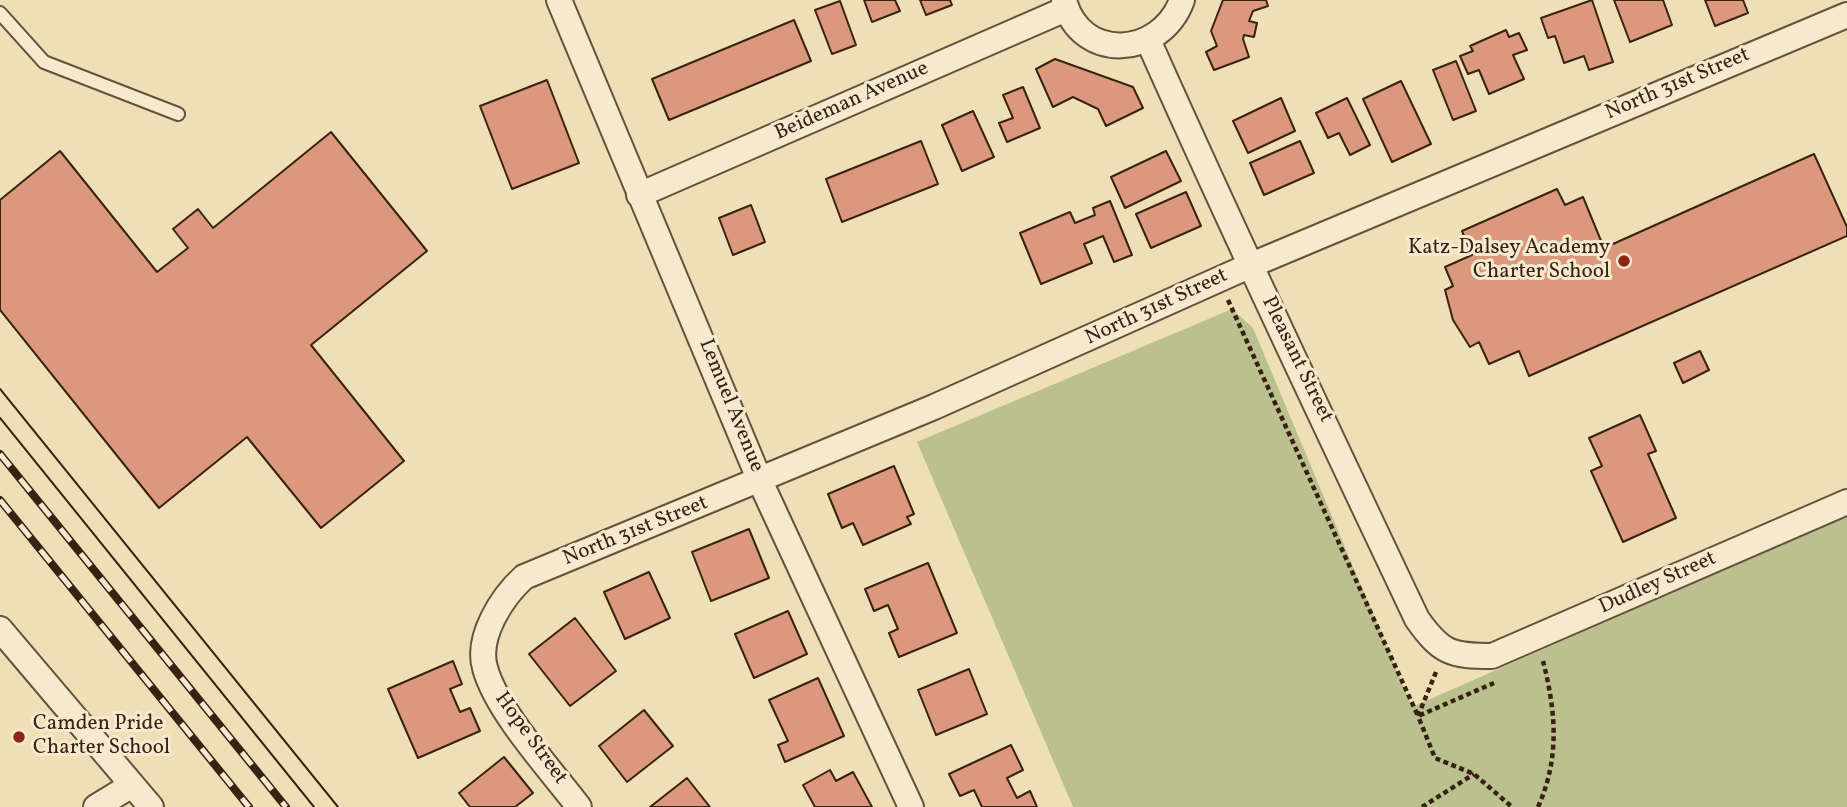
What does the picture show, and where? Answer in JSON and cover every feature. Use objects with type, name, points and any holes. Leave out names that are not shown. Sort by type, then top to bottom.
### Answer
[{"type":"street","name":"Lemuel Avenue","points":[[559,0],[760,481],[911,807]]},
{"type":"street","points":[[1065,5],[1076,26],[1092,38],[1110,45],[1129,46],[1148,40],[1165,30],[1177,14],[1182,0]]},
{"type":"street","name":"Beideman Avenue","points":[[639,195],[1065,5]]},
{"type":"street","name":"North 31st Street","points":[[488,627],[506,594],[524,577],[760,481],[995,381],[1249,266],[1847,15]]},
{"type":"street","name":"Pleasant Street","points":[[1148,40],[1249,266],[1287,338],[1417,619],[1432,640],[1456,654]]},
{"type":"street","name":"Dudley Street","points":[[1456,654],[1492,656],[1847,502]]},
{"type":"street","name":"Hope Street","points":[[488,627],[484,666],[498,699],[579,807]]},
{"type":"street","points":[[0,629],[151,807]]},
{"type":"street","points":[[96,807],[132,785]]},
{"type":"lane","points":[[0,13],[44,62],[178,114]]},
{"type":"path","points":[[1228,299],[1435,758],[1474,774],[1512,807]]},
{"type":"path","points":[[1536,637],[1555,722],[1555,755],[1538,807]]},
{"type":"path","points":[[1418,716],[1456,654]]},
{"type":"path","points":[[1422,807],[1474,774]]},
{"type":"green space","points":[[1232,309],[1253,328],[1412,707],[1847,516],[1847,807],[1073,807],[917,442]]},
{"type":"building","points":[[864,0],[895,0],[900,11],[872,22]]},
{"type":"building","points":[[920,0],[950,0],[952,5],[926,15]]},
{"type":"building","points":[[1223,0],[1266,0],[1268,6],[1253,11],[1249,21],[1257,23],[1254,37],[1244,35],[1243,39],[1249,57],[1214,70],[1206,52],[1217,46],[1211,31]]},
{"type":"building","points":[[1592,0],[1613,62],[1589,70],[1584,56],[1564,63],[1555,36],[1548,38],[1541,18]]},
{"type":"building","points":[[1614,0],[1663,0],[1672,25],[1630,42]]},
{"type":"building","points":[[1705,0],[1743,0],[1748,13],[1715,26]]},
{"type":"building","points":[[840,1],[856,45],[832,54],[815,10]]},
{"type":"building","points":[[794,20],[811,61],[669,120],[652,79]]},
{"type":"building","points":[[1506,30],[1509,37],[1519,33],[1527,50],[1513,55],[1524,79],[1489,94],[1479,70],[1468,74],[1460,56],[1473,51],[1470,46]]},
{"type":"building","points":[[1055,59],[1133,87],[1143,108],[1106,126],[1098,109],[1073,97],[1053,107],[1036,69]]},
{"type":"building","points":[[1456,61],[1476,111],[1453,120],[1433,70]]},
{"type":"building","points":[[547,80],[579,163],[512,189],[480,106]]},
{"type":"building","points":[[1401,81],[1431,144],[1392,162],[1363,99]]},
{"type":"building","points":[[1023,87],[1040,128],[1007,142],[999,123],[1013,118],[1003,95]]},
{"type":"building","points":[[1281,98],[1295,131],[1248,153],[1233,121]]},
{"type":"building","points":[[1347,98],[1370,145],[1350,155],[1339,133],[1328,138],[1316,113]]},
{"type":"building","points":[[973,111],[994,157],[962,171],[942,125]]},
{"type":"building","points":[[331,132],[427,251],[311,345],[404,461],[321,528],[247,437],[159,508],[0,310],[0,200],[60,151],[157,272],[188,248],[173,229],[198,209],[213,228]]},
{"type":"building","points":[[921,141],[938,184],[842,222],[826,179]]},
{"type":"building","points":[[1300,141],[1314,173],[1264,195],[1250,163]]},
{"type":"building","points":[[1166,151],[1181,181],[1125,208],[1111,177]]},
{"type":"building","name":"Katz-Dalsey Academy Charter School","points":[[1814,154],[1847,227],[1847,236],[1529,376],[1519,351],[1489,364],[1479,342],[1470,347],[1453,320],[1445,290],[1453,286],[1445,267],[1472,255],[1462,231],[1557,189],[1565,205],[1583,197],[1604,248]]},
{"type":"building","points":[[1186,192],[1201,226],[1151,248],[1136,214]]},
{"type":"building","points":[[1110,201],[1132,255],[1114,262],[1103,236],[1084,244],[1092,263],[1041,284],[1020,233],[1070,212],[1075,223],[1095,215],[1093,208]]},
{"type":"building","points":[[751,205],[765,242],[733,255],[719,218]]},
{"type":"building","points":[[1700,351],[1709,370],[1683,383],[1674,363]]},
{"type":"building","points":[[1640,415],[1656,451],[1648,454],[1676,518],[1623,542],[1591,471],[1602,466],[1589,438]]},
{"type":"building","points":[[894,466],[914,514],[907,517],[911,524],[863,545],[853,523],[842,528],[828,494]]},
{"type":"building","points":[[749,529],[769,578],[711,601],[692,552]]},
{"type":"building","points":[[928,563],[957,633],[899,657],[889,633],[898,629],[888,605],[874,611],[865,589]]},
{"type":"building","points":[[649,572],[670,618],[625,639],[604,592]]},
{"type":"building","points":[[788,611],[807,654],[754,678],[735,634]]},
{"type":"building","points":[[575,618],[616,671],[570,706],[529,654]]},
{"type":"building","points":[[453,661],[462,684],[450,689],[460,712],[470,708],[480,731],[418,758],[388,689]]},
{"type":"building","points":[[969,669],[987,714],[936,735],[918,690]]},
{"type":"building","points":[[818,678],[844,736],[785,762],[778,745],[788,741],[769,700]]},
{"type":"building","points":[[644,710],[673,746],[627,782],[599,746]]},
{"type":"building","points":[[1011,745],[1023,770],[1007,778],[1017,798],[1030,791],[1037,807],[982,807],[974,790],[960,796],[949,774]]},
{"type":"building","points":[[504,757],[533,793],[515,807],[470,807],[459,793]]},
{"type":"building","points":[[830,770],[836,781],[853,772],[872,807],[815,807],[803,785]]},
{"type":"building","points":[[687,778],[710,807],[650,807]]},
{"type":"tram line","points":[[0,389],[338,807]]},
{"type":"tram line","points":[[0,418],[314,807]]},
{"type":"railway","points":[[0,454],[286,807]]},
{"type":"railway","points":[[0,500],[249,807]]},
{"type":"place","name":"Katz-Dalsey Academy Charter School","points":[[1624,261]]},
{"type":"place","name":"Camden Pride Charter School","points":[[19,737]]}]
